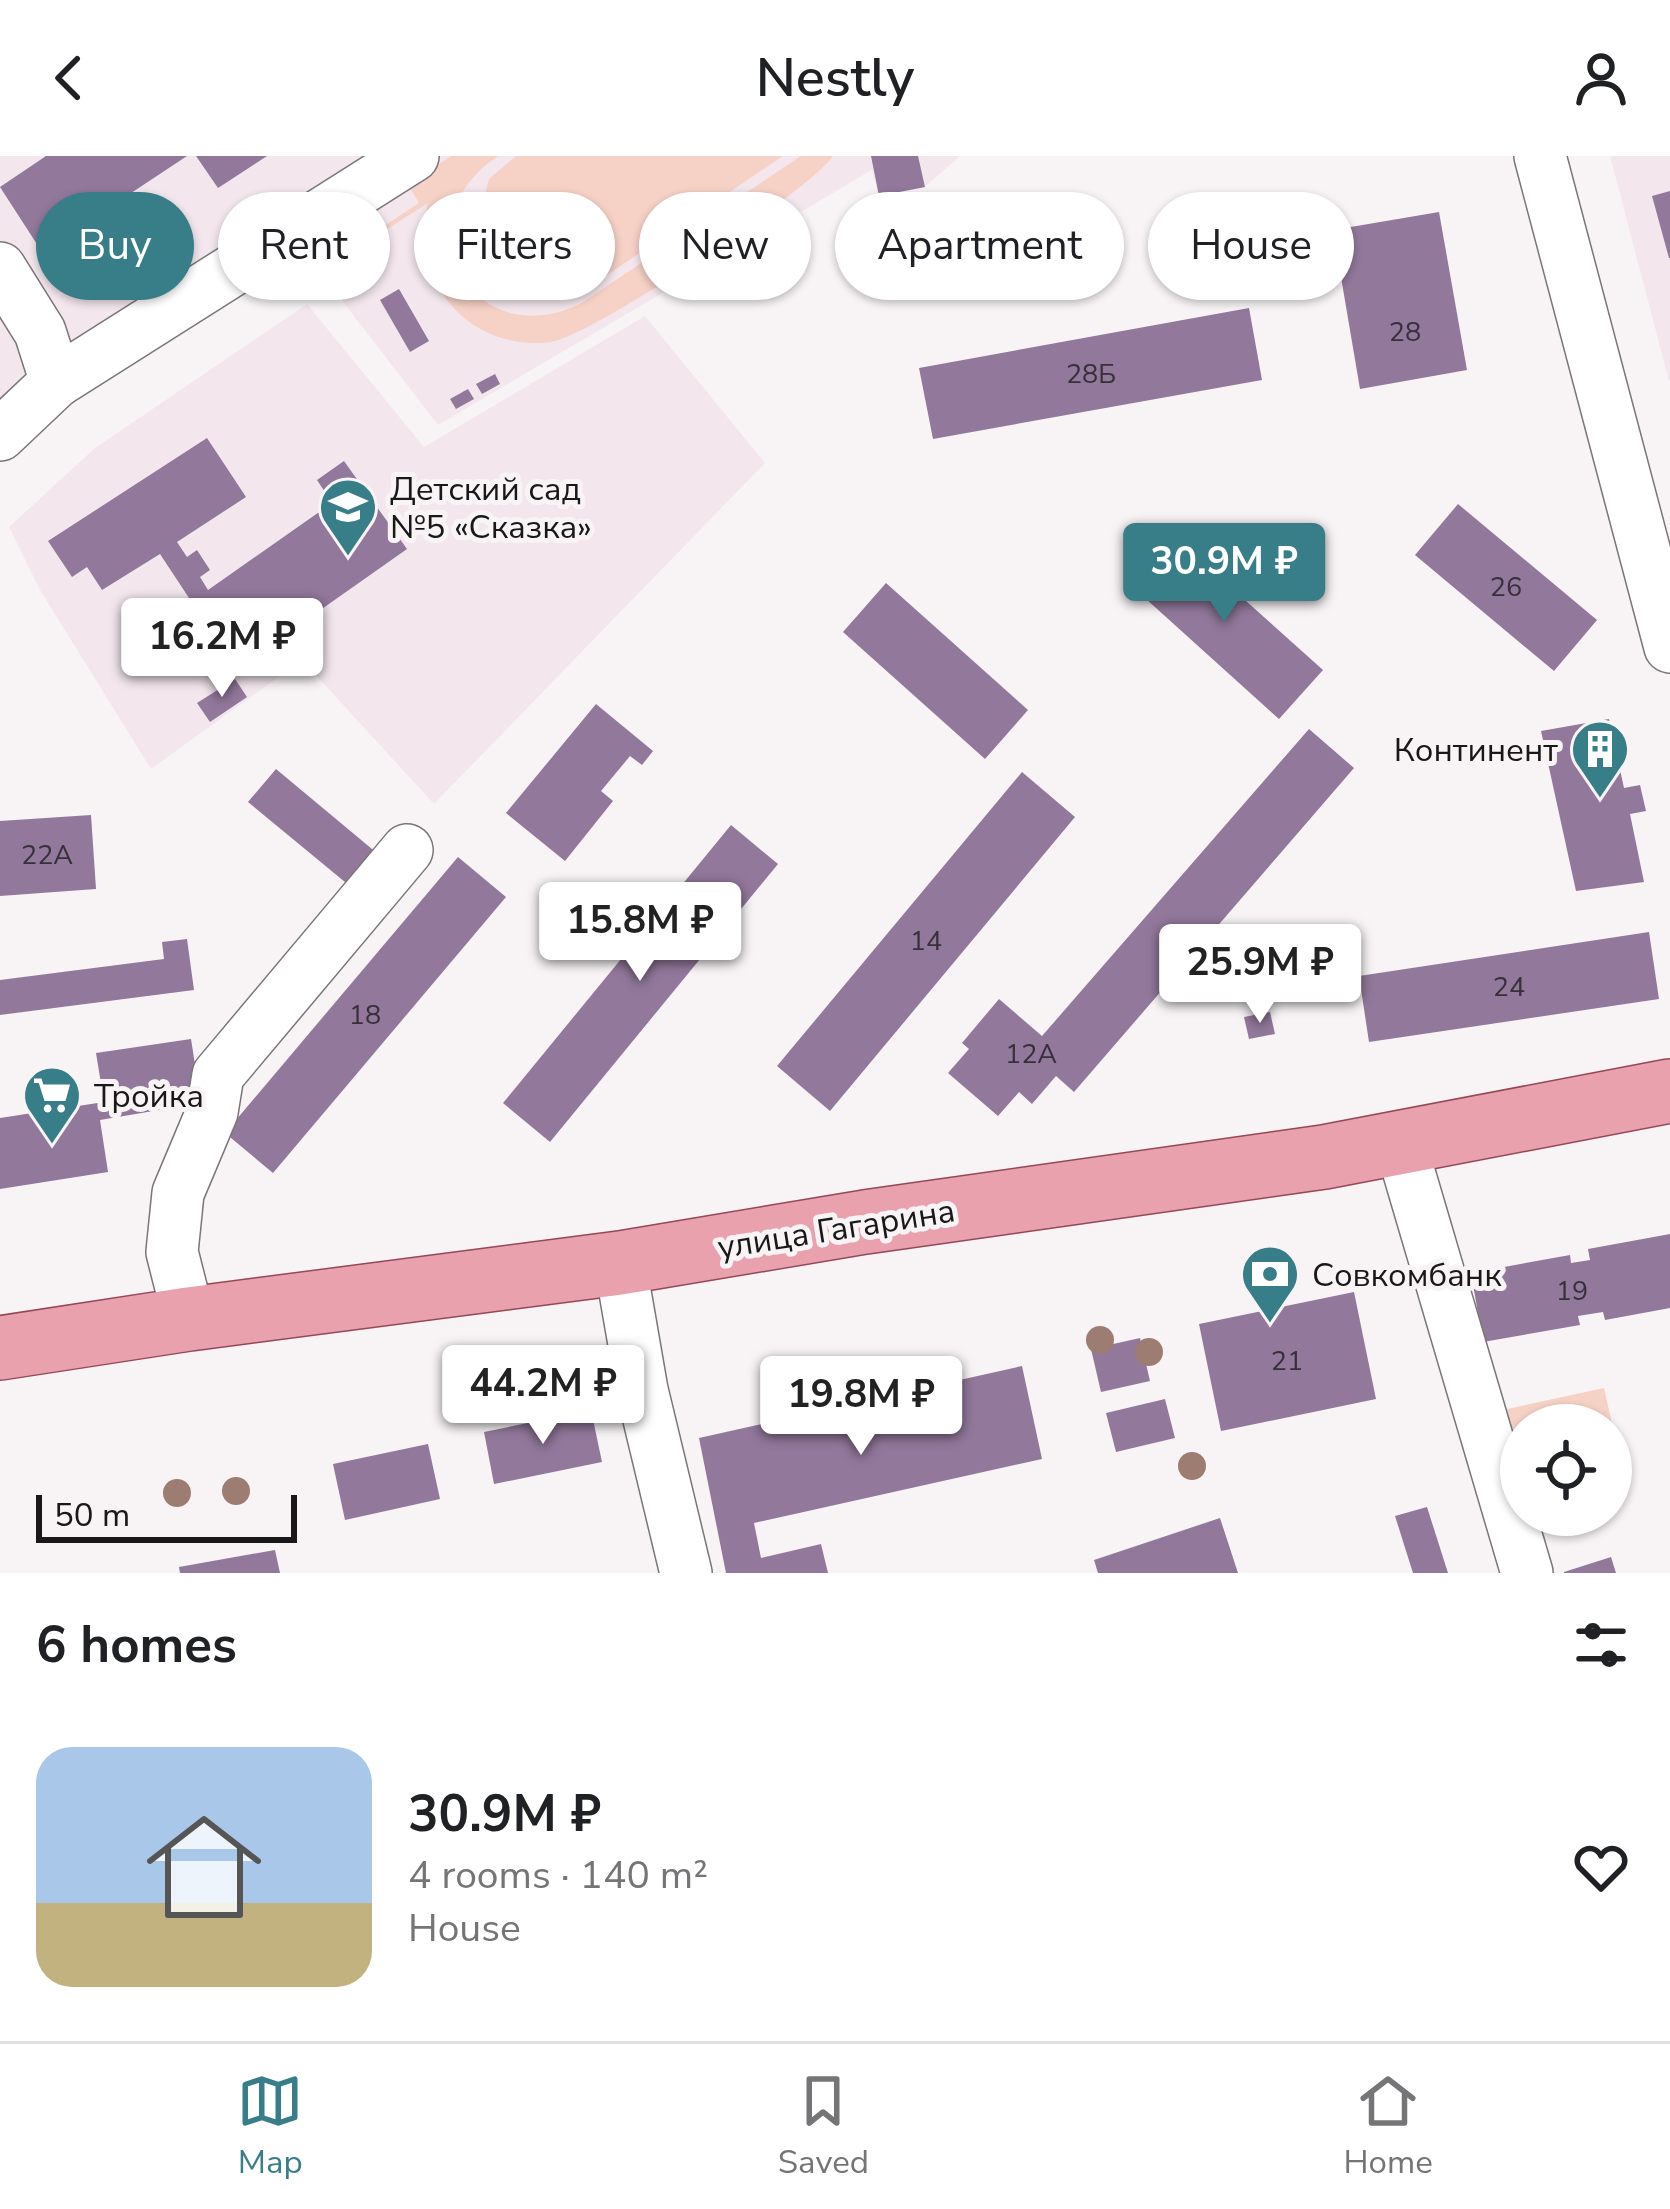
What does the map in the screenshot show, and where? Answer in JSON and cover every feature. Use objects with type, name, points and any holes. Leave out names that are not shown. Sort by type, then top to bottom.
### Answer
[{"type":"main road","name":"улица Гагарина","points":[[0,1348],[620,1263],[1400,1142],[1670,1091]]},
{"type":"street","points":[[0,435],[56,382],[413,156]]},
{"type":"street","points":[[1540,156],[1670,646]]},
{"type":"street","points":[[0,268],[40,332],[56,382]]},
{"type":"street","points":[[189,1319],[172,1252],[178,1193],[212,1112],[218,1075],[406,850]]},
{"type":"street","points":[[1400,1142],[1527,1573]]},
{"type":"street","points":[[620,1263],[642,1390],[686,1573]]},
{"type":"shaded area","points":[[0,156],[960,156],[925,187],[878,192],[872,170],[811,206],[811,192],[639,192],[639,300],[651,300],[438,425],[342,300],[390,300],[390,192],[218,192],[218,300],[229,300],[83,387],[0,422]]},
{"type":"shaded area","points":[[451,156],[498,156],[464,192],[414,195],[410,188],[390,201]]},
{"type":"shaded area","points":[[516,156],[783,156],[730,192],[639,192],[639,253],[615,270],[615,192],[486,192],[489,179]]},
{"type":"shaded area","points":[[801,156],[833,156],[794,192],[747,192]]},
{"type":"shaded area","points":[[1610,156],[1670,156],[1669,381]]},
{"type":"shaded area","points":[[414,206],[414,212],[390,227],[390,222]]},
{"type":"shaded area","points":[[639,264],[639,296],[551,342],[497,336],[472,324],[447,300],[486,300],[508,312],[541,315],[586,300],[615,300],[615,281]]},
{"type":"shaded area","name":"Детский сад №5 «Сказка»","points":[[307,304],[424,447],[645,316],[765,463],[434,804],[302,660],[151,769],[40,590],[9,527],[95,448]]},
{"type":"shaded area","points":[[1604,1388],[1608,1404],[1530,1404]]},
{"type":"building","points":[[46,156],[187,156],[133,192],[36,192],[36,243],[0,187]]},
{"type":"building","points":[[196,156],[267,156],[218,188]]},
{"type":"building","points":[[871,156],[918,156],[925,187],[878,192]]},
{"type":"building","points":[[1670,191],[1670,258],[1669,258],[1652,196]]},
{"type":"building","points":[[1439,212],[1467,370],[1360,389],[1345,300],[1354,300],[1354,226]]},
{"type":"building","points":[[399,289],[429,341],[410,352],[380,300],[390,300],[390,294]]},
{"type":"building","points":[[1249,308],[1262,380],[933,439],[919,368]]},
{"type":"building","points":[[495,374],[500,384],[482,394],[476,384]]},
{"type":"building","points":[[468,389],[474,399],[456,409],[450,399]]},
{"type":"building","points":[[207,438],[246,497],[177,542],[187,557],[197,550],[210,570],[200,577],[208,590],[332,503],[317,480],[344,461],[407,549],[228,675],[181,608],[191,601],[160,554],[102,590],[87,567],[72,577],[48,541]]},
{"type":"building","points":[[1458,504],[1597,620],[1554,671],[1415,555]]},
{"type":"building","points":[[1169,532],[1323,670],[1279,719],[1125,580]]},
{"type":"building","points":[[886,583],[1028,710],[985,759],[843,632]]},
{"type":"building","points":[[235,679],[247,697],[210,722],[197,703]]},
{"type":"building","points":[[596,704],[653,751],[642,765],[630,756],[601,791],[613,801],[565,861],[506,813]]},
{"type":"building","name":"Континент","points":[[1609,719],[1624,788],[1640,785],[1646,811],[1630,814],[1644,882],[1576,891],[1541,731]]},
{"type":"building","points":[[1309,729],[1354,768],[1074,1092],[1056,1076],[1032,1104],[1019,1092],[998,1116],[948,1073],[969,1049],[962,1043],[999,999],[1042,1036]]},
{"type":"building","points":[[276,769],[378,854],[351,887],[248,802]]},
{"type":"building","points":[[1022,772],[1075,817],[830,1111],[777,1066]]},
{"type":"building","points":[[91,815],[96,889],[0,896],[0,821]]},
{"type":"building","points":[[731,825],[778,864],[550,1142],[503,1103]]},
{"type":"building","points":[[458,857],[506,897],[273,1173],[225,1133]]},
{"type":"building","points":[[1649,932],[1659,999],[1369,1042],[1359,976]]},
{"type":"building","points":[[187,939],[194,990],[0,1015],[0,980],[164,959],[162,942]]},
{"type":"building","points":[[1270,1012],[1275,1034],[1249,1039],[1244,1017]]},
{"type":"building","points":[[191,1039],[201,1103],[100,1120],[108,1172],[0,1189],[0,1118],[104,1102],[96,1053]]},
{"type":"building","points":[[1670,1234],[1670,1308],[1605,1320],[1603,1312],[1578,1316],[1580,1325],[1483,1342],[1471,1273],[1570,1255],[1571,1263],[1590,1260],[1588,1249]]},
{"type":"building","points":[[1354,1292],[1376,1399],[1221,1431],[1199,1324]]},
{"type":"building","points":[[1140,1338],[1150,1381],[1101,1392],[1091,1349]]},
{"type":"building","points":[[1022,1366],[1042,1459],[754,1523],[761,1558],[821,1544],[828,1573],[726,1573],[699,1438]]},
{"type":"building","points":[[1165,1399],[1175,1438],[1116,1452],[1106,1413]]},
{"type":"building","points":[[591,1410],[602,1462],[494,1484],[484,1432]]},
{"type":"building","points":[[428,1444],[440,1499],[345,1520],[333,1464]]},
{"type":"building","points":[[1427,1507],[1448,1573],[1413,1573],[1395,1516]]},
{"type":"building","points":[[1220,1518],[1238,1573],[1098,1573],[1094,1560]]},
{"type":"building","points":[[275,1550],[280,1573],[180,1573],[179,1567]]},
{"type":"building","points":[[1611,1557],[1616,1573],[1564,1573],[1564,1572]]},
{"type":"place","name":"Детский сад №5 «Сказка»","points":[[348,558]]},
{"type":"place","name":"Континент","points":[[1600,800]]},
{"type":"place","name":"Тройка","points":[[52,1146]]},
{"type":"place","name":"Совкомбанк","points":[[1270,1325]]}]
